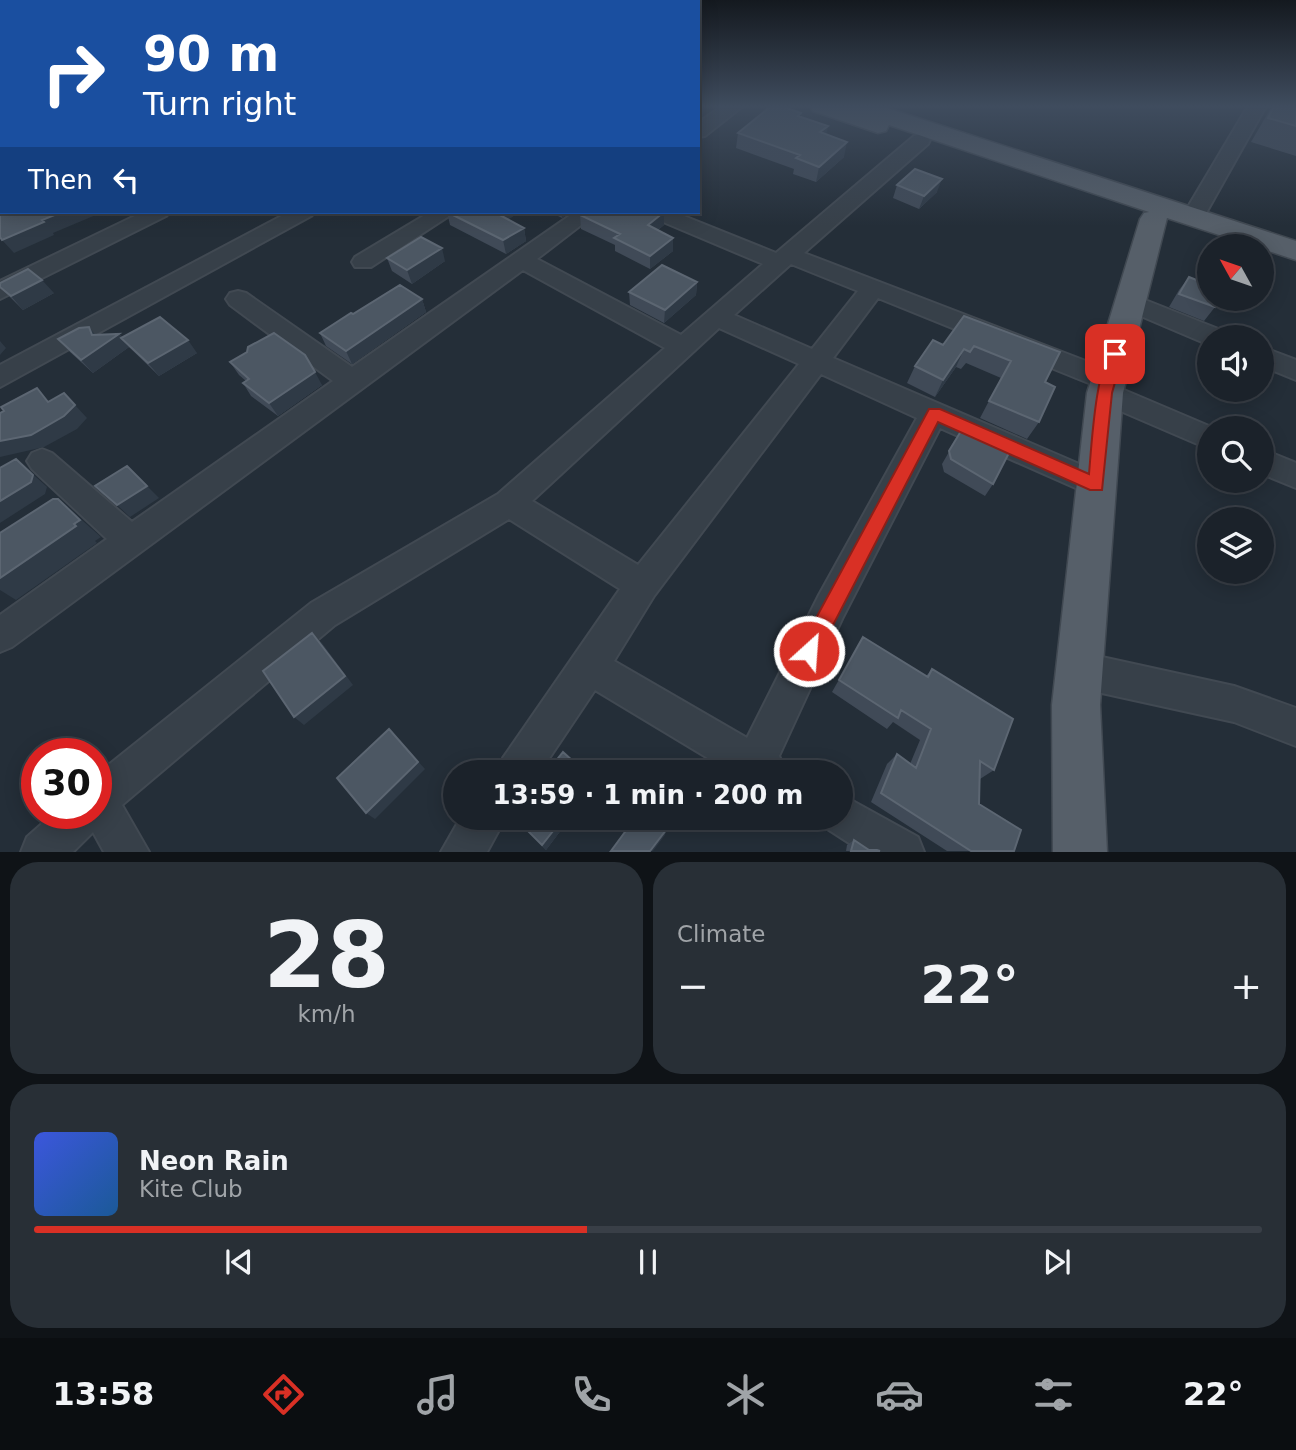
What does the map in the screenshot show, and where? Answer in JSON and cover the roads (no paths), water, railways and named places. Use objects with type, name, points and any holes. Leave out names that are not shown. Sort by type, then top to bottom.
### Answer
[{"type":"main road","points":[[940,146],[1174,218],[1296,251]]},
{"type":"main road","points":[[969,146],[1174,218],[1209,234]]},
{"type":"main road","points":[[1080,852],[1076,705],[1106,386],[1130,302],[1174,218]]},
{"type":"main road","points":[[1274,259],[1296,267]]},
{"type":"street","points":[[112,789],[323,614],[509,503],[716,317],[914,146]]},
{"type":"street","points":[[1174,218],[1228,146]]},
{"type":"street","points":[[0,291],[155,214]]},
{"type":"street","points":[[0,377],[300,214]]},
{"type":"street","points":[[363,261],[441,214]]},
{"type":"street","points":[[0,635],[585,214]]},
{"type":"street","points":[[662,214],[873,288],[1106,386],[1197,432]]},
{"type":"street","points":[[521,260],[683,347]]},
{"type":"street","points":[[525,760],[590,667],[642,585],[873,288]]},
{"type":"street","points":[[238,299],[354,382]]},
{"type":"street","points":[[1130,302],[1197,330]]},
{"type":"street","points":[[716,317],[1096,485]]},
{"type":"street","points":[[1274,361],[1296,370]]},
{"type":"street","points":[[765,760],[831,606],[934,413]]},
{"type":"street","points":[[43,461],[131,541]]},
{"type":"street","points":[[1274,466],[1296,476]]},
{"type":"street","points":[[509,503],[642,585]]},
{"type":"street","points":[[590,667],[748,760]]},
{"type":"street","points":[[1079,670],[1234,704],[1296,727]]},
{"type":"street","points":[[853,822],[904,852]]},
{"type":"street","points":[[112,826],[128,852]]},
{"type":"street","points":[[42,852],[67,829]]},
{"type":"street","points":[[462,852],[477,830]]}]
